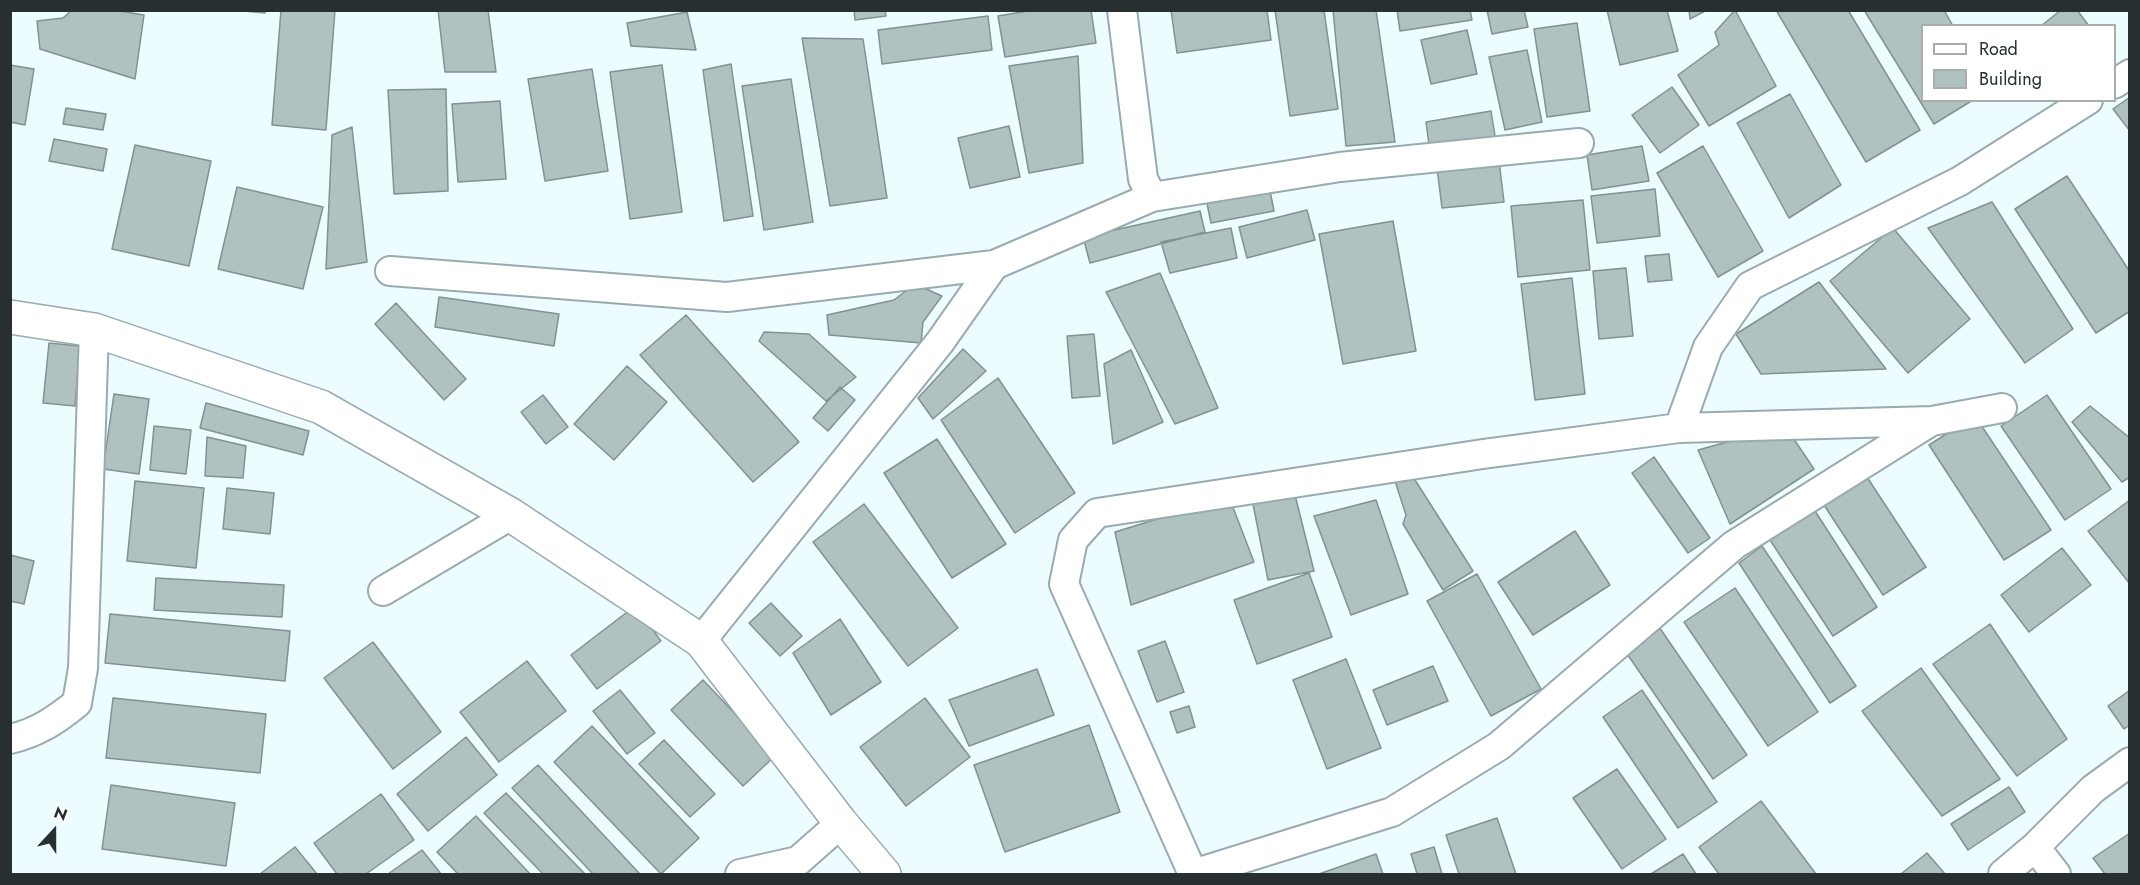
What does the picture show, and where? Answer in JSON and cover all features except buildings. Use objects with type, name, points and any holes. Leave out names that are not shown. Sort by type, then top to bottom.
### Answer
[{"type":"street","points":[[1122,10],[1143,179],[1152,197]]},
{"type":"street","points":[[2116,83],[2130,74]]},
{"type":"street","points":[[1678,428],[1708,347],[1750,286],[1960,181],[2085,102]]},
{"type":"street","points":[[390,271],[727,297],[994,265],[1152,197],[1340,167],[1521,151],[1579,143]]},
{"type":"street","points":[[700,641],[940,342],[994,265]]},
{"type":"street","points":[[10,317],[94,330],[321,406],[511,515],[700,641],[841,823],[884,874]]},
{"type":"street","points":[[10,739],[30,735],[54,722],[77,703],[83,668],[94,330]]},
{"type":"street","points":[[1932,421],[1734,545],[1499,746],[1392,812],[1193,874],[1064,584],[1072,540],[1097,513],[1483,454],[1678,428],[1932,421],[2002,408]]},
{"type":"street","points":[[383,591],[511,515]]},
{"type":"street","points":[[2003,874],[2035,847],[2093,789],[2130,762]]},
{"type":"street","points":[[740,874],[796,868],[841,823]]},
{"type":"street","points":[[2035,847],[2056,874]]}]
